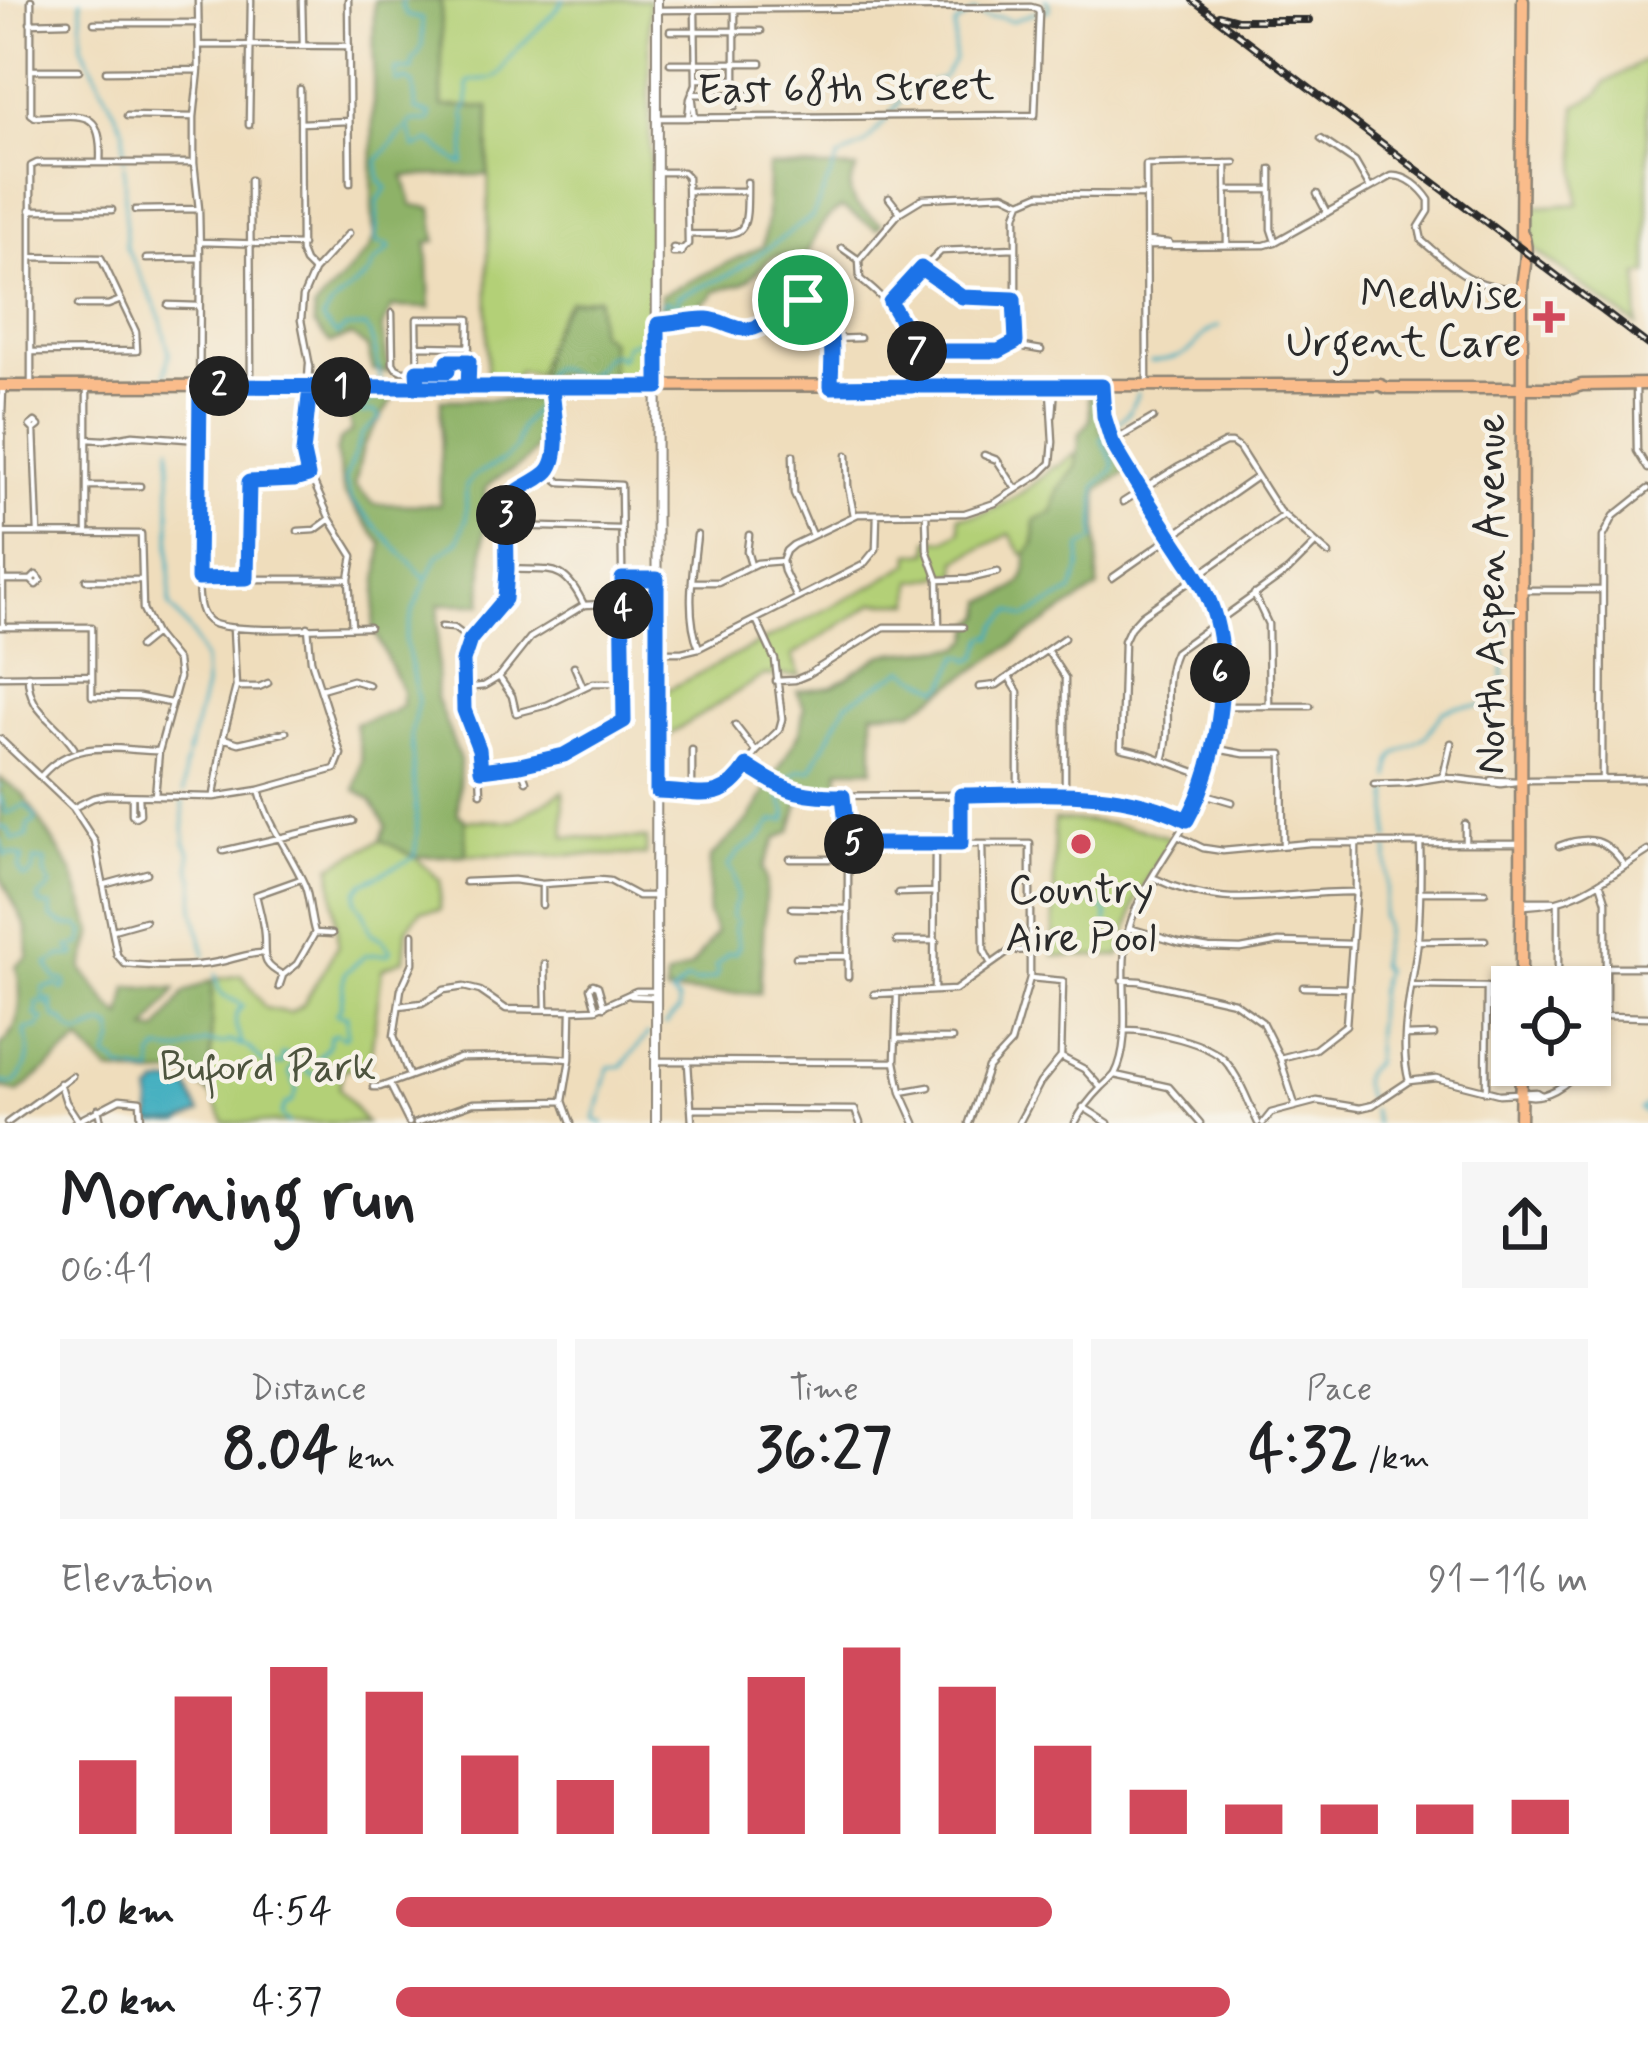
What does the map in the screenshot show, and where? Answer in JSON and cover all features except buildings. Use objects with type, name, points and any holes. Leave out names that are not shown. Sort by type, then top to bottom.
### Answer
[{"type":"main road","name":"North Aspen Avenue","points":[[1521,966],[1523,0]]},
{"type":"main road","points":[[1,386],[1387,382],[1572,388],[1642,384]]},
{"type":"main road","points":[[1520,1123],[1521,1086]]},
{"type":"street","points":[[31,0],[31,114],[86,118],[99,128],[100,164]]},
{"type":"street","points":[[198,0],[200,70],[194,163],[200,242],[200,611],[210,623],[233,629],[369,627]]},
{"type":"street","points":[[249,124],[251,0]]},
{"type":"street","points":[[302,0],[303,45]]},
{"type":"street","points":[[347,0],[350,183]]},
{"type":"street","points":[[656,1123],[657,5],[695,12],[735,10],[735,106]]},
{"type":"street","name":"East 68th Street","points":[[657,118],[1035,115],[1038,10],[1031,7],[735,10]]},
{"type":"street","points":[[692,118],[695,12]]},
{"type":"street","points":[[30,22],[68,22]]},
{"type":"street","points":[[94,23],[198,23]]},
{"type":"street","points":[[670,32],[760,31]]},
{"type":"street","points":[[199,45],[349,46]]},
{"type":"street","points":[[670,63],[761,63]]},
{"type":"street","points":[[31,70],[79,70]]},
{"type":"street","points":[[106,71],[200,70]]},
{"type":"street","points":[[696,79],[735,79]]},
{"type":"street","points":[[300,89],[303,258],[314,271]]},
{"type":"street","points":[[692,94],[759,95]]},
{"type":"street","points":[[127,116],[194,117]]},
{"type":"street","points":[[301,123],[348,122]]},
{"type":"street","points":[[1321,139],[1354,162],[1370,188]]},
{"type":"street","points":[[31,386],[32,166],[194,163]]},
{"type":"street","points":[[1147,386],[1146,165],[1230,164],[1227,245]]},
{"type":"street","points":[[1271,169],[1275,242]]},
{"type":"street","points":[[657,172],[686,173],[688,191],[688,247],[681,253],[658,251]]},
{"type":"street","points":[[1147,243],[1265,245],[1398,176],[1427,195],[1429,211],[1419,236],[1431,249],[1481,285],[1522,289]]},
{"type":"street","points":[[250,180],[251,386]]},
{"type":"street","points":[[688,234],[741,230],[747,221],[747,182]]},
{"type":"street","points":[[1226,190],[1271,190]]},
{"type":"street","points":[[688,191],[747,191]]},
{"type":"street","points":[[916,386],[910,335],[890,302],[860,279],[859,260],[900,212],[923,198],[1004,194],[1022,202]]},
{"type":"street","points":[[1041,350],[1028,350],[1016,342],[1016,215],[1022,202],[1040,194],[1147,196]]},
{"type":"street","points":[[1317,194],[1327,213]]},
{"type":"street","points":[[889,198],[900,212]]},
{"type":"street","points":[[135,210],[199,209]]},
{"type":"street","points":[[30,211],[112,210]]},
{"type":"street","points":[[349,233],[314,271],[302,308],[302,331],[309,364],[303,453],[308,476],[353,556],[349,579],[352,627]]},
{"type":"street","points":[[200,242],[302,244]]},
{"type":"street","points":[[842,248],[859,260]]},
{"type":"street","points":[[890,302],[940,251],[1015,248]]},
{"type":"street","points":[[31,257],[100,258],[136,332],[137,351],[31,352]]},
{"type":"street","points":[[146,259],[200,259]]},
{"type":"street","points":[[921,268],[962,297],[1014,299]]},
{"type":"street","points":[[78,305],[121,300]]},
{"type":"street","points":[[658,326],[704,319],[752,329],[788,301],[807,301],[828,322],[830,387]]},
{"type":"street","points":[[168,305],[199,305]]},
{"type":"street","points":[[392,313],[396,368],[448,371],[448,361],[469,361]]},
{"type":"street","points":[[418,387],[417,319],[469,319],[472,387]]},
{"type":"street","points":[[893,344],[910,335]]},
{"type":"street","points":[[830,339],[860,338]]},
{"type":"street","points":[[915,351],[999,351],[1016,342]]},
{"type":"street","points":[[417,346],[469,347]]},
{"type":"street","points":[[434,371],[434,387]]},
{"type":"street","points":[[1642,384],[1637,451],[1648,469]]},
{"type":"street","points":[[1,386],[2,627],[92,627],[92,696],[170,703]]},
{"type":"street","points":[[87,386],[87,533]]},
{"type":"street","points":[[797,598],[782,561],[790,547],[854,515],[980,510],[1040,474],[1051,464],[1052,386]]},
{"type":"street","points":[[1075,1123],[1083,1107],[1115,1075],[1125,1030],[1122,980],[1129,928],[1152,877],[1201,793],[1220,706],[1216,621],[1197,577],[1112,442],[1100,405],[1102,386]]},
{"type":"street","points":[[482,793],[479,749],[464,710],[463,661],[470,640],[505,599],[506,502],[518,487],[548,472],[555,460],[556,387]]},
{"type":"street","points":[[1112,442],[1153,418]]},
{"type":"street","points":[[34,430],[38,533]]},
{"type":"street","points":[[87,439],[143,435],[199,440]]},
{"type":"street","points":[[1124,502],[1206,452],[1232,443],[1284,515],[1329,554]]},
{"type":"street","points":[[793,455],[794,493],[812,536]]},
{"type":"street","points":[[847,455],[854,515]]},
{"type":"street","points":[[984,455],[997,460],[1016,489]]},
{"type":"street","points":[[481,770],[564,755],[624,721],[621,485],[560,482],[548,472]]},
{"type":"street","points":[[247,578],[249,482],[308,476]]},
{"type":"street","points":[[1112,578],[1256,477]]},
{"type":"street","points":[[87,486],[140,486]]},
{"type":"street","points":[[1602,779],[1605,530],[1614,516],[1648,489]]},
{"type":"street","points":[[657,652],[699,648],[870,559],[877,544],[877,514]]},
{"type":"street","points":[[926,514],[927,550],[938,580],[939,627]]},
{"type":"street","points":[[1207,776],[1121,748],[1122,655],[1130,628],[1142,615],[1284,515]]},
{"type":"street","points":[[298,531],[315,530],[330,519]]},
{"type":"street","points":[[506,526],[621,529]]},
{"type":"street","points":[[3,533],[141,534],[142,609],[177,661],[179,678],[159,751],[155,796]]},
{"type":"street","points":[[697,535],[692,582],[693,628],[699,648]]},
{"type":"street","points":[[749,536],[752,566]]},
{"type":"street","points":[[1163,760],[1169,734],[1170,664],[1175,652],[1297,564],[1316,544]]},
{"type":"street","points":[[692,582],[721,580],[752,566],[782,561]]},
{"type":"street","points":[[507,569],[560,573],[572,580],[584,605]]},
{"type":"street","points":[[938,580],[998,572]]},
{"type":"street","points":[[622,576],[657,576]]},
{"type":"street","points":[[198,579],[349,579]]},
{"type":"street","points":[[3,580],[31,580]]},
{"type":"street","points":[[86,580],[140,580]]},
{"type":"street","points":[[1522,590],[1603,590]]},
{"type":"street","points":[[1254,594],[1268,624],[1269,706]]},
{"type":"street","points":[[464,688],[484,686],[500,677],[530,638],[584,605],[623,603]]},
{"type":"street","points":[[657,794],[685,797],[728,789],[756,752],[776,735],[782,724],[774,655],[756,619]]},
{"type":"street","points":[[73,808],[93,798],[214,797],[334,769],[341,754],[311,660],[308,627]]},
{"type":"street","points":[[441,627],[454,628],[470,640]]},
{"type":"street","points":[[776,681],[807,675],[878,629],[963,627]]},
{"type":"street","points":[[214,797],[236,687],[233,629]]},
{"type":"street","points":[[139,647],[155,634]]},
{"type":"street","points":[[979,687],[1009,677],[1064,638]]},
{"type":"street","points":[[1047,650],[1065,678],[1065,795]]},
{"type":"street","points":[[574,666],[583,687]]},
{"type":"street","points":[[28,675],[30,697],[38,710],[75,750]]},
{"type":"street","points":[[0,676],[92,675]]},
{"type":"street","points":[[500,677],[516,713],[547,705],[583,687],[622,683]]},
{"type":"street","points":[[1009,677],[1018,692],[1018,795]]},
{"type":"street","points":[[321,689],[352,680],[369,685]]},
{"type":"street","points":[[236,687],[268,683]]},
{"type":"street","points":[[1220,706],[1310,706]]},
{"type":"street","points":[[735,725],[756,752]]},
{"type":"street","points":[[223,738],[238,743],[286,732]]},
{"type":"street","points":[[0,739],[73,808],[95,842],[116,955],[125,964],[221,962],[263,953]]},
{"type":"street","points":[[1443,778],[1451,743]]},
{"type":"street","points":[[1214,749],[1282,754],[1283,845]]},
{"type":"street","points":[[41,777],[75,750],[159,751]]},
{"type":"street","points":[[692,750],[692,794]]},
{"type":"street","points":[[520,765],[526,782]]},
{"type":"street","points":[[747,766],[798,794],[1098,794],[1127,798],[1187,820]]},
{"type":"street","points":[[1374,784],[1443,778],[1648,779]]},
{"type":"street","points":[[259,790],[307,892],[314,933],[279,987]]},
{"type":"street","points":[[1201,793],[1232,802]]},
{"type":"street","points":[[961,795],[961,844]]},
{"type":"street","points":[[843,796],[848,844],[848,976]]},
{"type":"street","points":[[223,851],[353,821]]},
{"type":"street","points":[[1465,824],[1465,843]]},
{"type":"street","points":[[1178,836],[1223,851],[1355,843],[1521,843]]},
{"type":"street","points":[[1280,1058],[1316,1049],[1346,1025],[1355,843]]},
{"type":"street","points":[[1409,1081],[1406,1036],[1418,941],[1420,843]]},
{"type":"street","points":[[1559,846],[1606,843],[1625,866]]},
{"type":"street","points":[[848,844],[1030,844],[1030,978],[1011,1042],[988,1068],[969,1123]]},
{"type":"street","points":[[934,991],[935,844]]},
{"type":"street","points":[[982,844],[984,950],[991,964]]},
{"type":"street","points":[[1521,903],[1558,902],[1581,895],[1648,850]]},
{"type":"street","points":[[790,860],[848,859]]},
{"type":"street","points":[[103,885],[147,873]]},
{"type":"street","points":[[1152,877],[1195,895],[1227,900],[1356,892]]},
{"type":"street","points":[[283,975],[270,968],[263,953],[265,939],[256,895],[301,879]]},
{"type":"street","points":[[465,882],[610,881],[630,891],[657,894]]},
{"type":"street","points":[[1600,882],[1606,901],[1607,966]]},
{"type":"street","points":[[542,884],[542,905]]},
{"type":"street","points":[[898,893],[934,892]]},
{"type":"street","points":[[1420,892],[1485,892]]},
{"type":"street","points":[[1558,902],[1558,966]]},
{"type":"street","points":[[792,908],[847,909]]},
{"type":"street","points":[[113,930],[145,921]]},
{"type":"street","points":[[1129,928],[1209,948],[1241,949],[1280,942],[1352,944]]},
{"type":"street","points":[[314,933],[332,934]]},
{"type":"street","points":[[409,1076],[394,1036],[400,989],[413,963],[413,934]]},
{"type":"street","points":[[1418,941],[1485,940]]},
{"type":"street","points":[[897,941],[936,941]]},
{"type":"street","points":[[874,994],[955,990],[1010,951],[1030,950]]},
{"type":"street","points":[[796,957],[847,956]]},
{"type":"street","points":[[545,964],[547,1009]]},
{"type":"street","points":[[1611,967],[1648,967]]},
{"type":"street","points":[[1019,1123],[1040,1083],[1061,1058],[1063,981],[1030,978]]},
{"type":"street","points":[[1122,980],[1234,1002],[1262,1022],[1295,1105]]},
{"type":"street","points":[[1412,986],[1487,986],[1486,1092]]},
{"type":"street","points":[[399,1006],[464,987],[480,991],[506,1009],[600,1008],[636,991],[657,994]]},
{"type":"street","points":[[1304,987],[1350,988]]},
{"type":"street","points":[[897,994],[895,1062],[901,1092],[915,1123]]},
{"type":"street","points":[[571,1010],[570,1060],[562,1101],[571,1123]]},
{"type":"street","points":[[1611,1016],[1648,1017]]},
{"type":"street","points":[[1125,1030],[1153,1032],[1209,1050],[1226,1061],[1260,1123],[1270,1114],[1317,1101],[1360,1108],[1373,1105],[1409,1081],[1436,1078],[1486,1092],[1521,1094],[1541,1094],[1560,1086]]},
{"type":"street","points":[[1406,1036],[1434,1035]]},
{"type":"street","points":[[896,1040],[952,1039]]},
{"type":"street","points":[[374,1087],[460,1058],[570,1060]]},
{"type":"street","points":[[1061,1058],[1084,1069],[1101,1088]]},
{"type":"street","points":[[657,1061],[895,1062]]},
{"type":"street","points":[[688,1061],[692,1123]]},
{"type":"street","points":[[1115,1075],[1169,1087],[1200,1123]]},
{"type":"street","points":[[0,1114],[6,1123],[72,1076]]},
{"type":"street","points":[[59,1083],[76,1122],[120,1099],[140,1101],[141,1123]]},
{"type":"street","points":[[390,1084],[412,1123],[473,1102],[562,1101]]},
{"type":"street","points":[[901,1092],[928,1087]]},
{"type":"street","points":[[1083,1107],[1108,1123]]},
{"type":"street","points":[[98,1109],[100,1123]]},
{"type":"street","points":[[692,1109],[855,1110],[860,1123]]},
{"type":"street","points":[[452,1111],[456,1123]]},
{"type":"green space","points":[[374,0],[441,0],[442,106],[489,107],[488,175],[404,176],[412,205],[432,208],[436,241],[427,242],[430,308],[392,307],[382,328],[389,372],[373,370],[367,347],[351,336],[330,343],[314,325],[314,309],[369,250],[374,238]]},
{"type":"green space","points":[[441,0],[649,0],[651,375],[612,376],[610,341],[598,331],[597,298],[570,301],[550,336],[538,375],[519,371],[515,377],[487,377],[489,108],[442,107]]},
{"type":"green space","points":[[1648,59],[1648,274],[1639,275],[1637,326],[1532,248],[1533,207],[1578,204],[1576,106]]},
{"type":"green space","points":[[768,166],[857,169],[850,188],[854,202],[882,224],[877,229],[842,208],[823,224],[803,263],[776,256],[745,282],[714,292],[694,307],[671,313],[661,308],[661,295],[763,246]]},
{"type":"green space","points":[[598,298],[598,331],[610,341],[612,376],[538,375],[550,336],[570,301]]},
{"type":"green space","points":[[395,395],[363,446],[355,485],[374,504],[440,505],[441,400],[545,399],[531,455],[485,489],[482,604],[439,604],[436,698],[460,760],[458,814],[465,820],[466,855],[415,857],[381,840],[386,825],[371,800],[355,790],[362,760],[355,724],[393,712],[402,705],[402,691],[373,628],[382,544],[344,494],[336,452],[341,439],[351,432],[347,397]]},
{"type":"green space","points":[[1089,396],[1098,396],[1101,429],[1126,472],[1098,490],[1098,588],[913,711],[873,712],[873,769],[839,769],[838,788],[804,786],[791,831],[776,839],[763,868],[760,993],[666,993],[666,978],[691,967],[716,933],[708,914],[710,858],[749,820],[800,732],[804,707],[797,691],[833,686],[883,654],[961,647],[970,640],[974,623],[984,616],[985,601],[1011,591],[1022,580],[1026,554],[1034,544],[1035,520],[1053,512],[1058,491],[1076,467],[1080,433],[1090,421]]},
{"type":"green space","points":[[1077,453],[1076,467],[1058,491],[1053,512],[1035,520],[1034,545],[1026,554],[1010,534],[957,560],[957,575],[913,581],[912,603],[874,603],[792,656],[800,676],[764,675],[666,737],[665,691],[872,586],[910,563],[911,554],[929,552],[929,540],[945,540],[960,531],[959,516],[997,507]]},
{"type":"green space","points":[[0,778],[23,794],[72,871],[93,933],[82,969],[109,1005],[122,1017],[128,987],[176,989],[147,1030],[158,1031],[184,993],[212,980],[210,1094],[185,1075],[109,1072],[80,1041],[18,1093],[0,1090],[0,1046],[13,1029],[19,1009],[16,966],[28,957],[27,929],[0,876]]},
{"type":"green space","points":[[563,791],[565,837],[647,839],[646,855],[466,855],[465,820],[514,821]]},
{"type":"green space","points":[[1054,820],[1114,824],[1172,839],[1137,897],[1120,956],[1054,956]]},
{"type":"green space","name":"Buford Park","points":[[381,840],[415,857],[440,880],[440,910],[421,911],[407,928],[404,959],[382,969],[370,1061],[343,1070],[339,1088],[366,1123],[225,1123],[210,1094],[212,980],[242,975],[265,1008],[290,1013],[303,1005],[338,945],[331,866]]},
{"type":"water","points":[[167,1083],[189,1088],[200,1113],[179,1123],[151,1123],[151,1093]]},
{"type":"waterway","points":[[81,0],[82,46],[124,130],[124,160]]},
{"type":"waterway","points":[[404,0],[401,5],[407,16],[422,19],[422,41],[413,70],[396,70],[396,82],[413,84],[416,110],[431,114],[430,121],[408,124]]},
{"type":"waterway","points":[[381,382],[366,327],[345,328],[337,335],[322,320],[390,248],[376,239],[378,200],[387,188],[380,181],[377,161],[408,126],[415,148],[430,141],[464,164],[468,82],[498,75],[564,0]]},
{"type":"waterway","points":[[1041,11],[1049,10],[1045,0]]},
{"type":"waterway","points":[[890,114],[912,87],[944,76],[954,60],[955,25],[974,12],[1012,21],[1036,12]]},
{"type":"waterway","points":[[660,304],[679,305],[677,297],[729,275],[812,217],[838,159],[865,144],[887,119]]},
{"type":"waterway","points":[[124,166],[126,247],[159,313],[169,352],[165,375]]},
{"type":"waterway","points":[[542,380],[550,368],[583,376],[605,356],[622,357],[625,345],[650,337],[653,315],[649,308],[653,305]]},
{"type":"waterway","points":[[1151,362],[1185,354],[1219,326]]},
{"type":"waterway","points":[[382,391],[380,398],[361,408],[361,413],[375,412],[380,418],[362,434],[345,479],[351,500],[427,580]]},
{"type":"waterway","points":[[1095,539],[1096,486],[1114,469],[1101,439],[1129,412],[1138,393]]},
{"type":"waterway","points":[[299,1063],[311,1074],[321,1071],[316,1061],[330,1036],[347,1035],[347,1016],[336,1014],[345,973],[366,955],[391,951],[371,933],[356,901],[363,883],[415,857],[411,734],[418,701],[405,640],[437,557],[458,541],[466,519],[466,486],[515,449],[521,426],[540,394]]},
{"type":"waterway","points":[[170,446],[170,606],[193,635],[204,660],[205,687],[184,769],[184,792]]},
{"type":"waterway","points":[[783,783],[800,770],[811,770],[847,703],[905,669],[939,689],[959,656],[978,657],[985,638],[992,638],[1012,611],[1026,617],[1072,592],[1081,547],[1092,541]]},
{"type":"waterway","points":[[1497,631],[1513,619]]},
{"type":"waterway","points":[[1502,648],[1502,686]]},
{"type":"waterway","points":[[1390,778],[1396,754],[1426,736],[1443,711],[1495,701]]},
{"type":"waterway","points":[[1389,789],[1389,839]]},
{"type":"waterway","points":[[665,1024],[679,1011],[671,995],[687,980],[715,978],[715,967],[739,946],[732,916],[737,900],[734,875],[728,866],[773,821],[786,820],[779,791]]},
{"type":"waterway","points":[[0,795],[6,814],[25,805],[36,817],[28,824],[27,837],[12,840],[8,829],[0,827]]},
{"type":"waterway","points":[[183,801],[185,842],[195,880],[194,909],[205,955]]},
{"type":"waterway","points":[[0,840],[5,856],[23,857],[19,868],[23,877],[34,870],[34,860],[45,861],[44,873],[51,886],[38,898],[42,906],[51,906],[51,917],[58,922],[84,931],[82,944],[69,947],[74,956],[47,964],[66,985],[63,990],[58,985],[43,988],[43,998],[52,1001],[52,1007]]},
{"type":"waterway","points":[[1369,1101],[1362,1081],[1374,1064],[1384,970],[1380,961],[1388,847]]},
{"type":"waterway","points":[[1082,899],[1092,901]]},
{"type":"waterway","points":[[1094,902],[1107,912],[1107,923]]},
{"type":"waterway","points":[[216,974],[221,993],[243,1006],[235,1022],[242,1043]]},
{"type":"waterway","points":[[0,1082],[14,1084],[22,1073],[28,1054],[26,1029],[37,1028],[43,1019],[35,1015],[40,1001],[79,1035],[103,1025],[112,1028],[114,1041],[107,1058],[121,1069],[153,1074],[153,1058],[160,1050],[180,1052],[206,1042],[229,1041],[249,1048],[265,1065],[283,1064],[282,1054],[296,1056],[299,1063],[289,1072],[297,1090],[281,1115],[289,1123]]},
{"type":"waterway","points":[[604,1123],[595,1120],[609,1067],[622,1066],[648,1034]]},
{"type":"waterway","points":[[1648,1104],[1641,1110],[1648,1115]]},
{"type":"waterway","points":[[1372,1110],[1376,1123]]},
{"type":"railway","points":[[1193,0],[1648,345]]},
{"type":"railway","points":[[1219,15],[1238,20],[1309,20]]},
{"type":"place","name":"MedWise Urgent Care","points":[[1549,317]]},
{"type":"place","name":"Country Aire Pool","points":[[1081,844]]},
{"type":"route","points":[[803,300],[788,301],[752,329],[704,319],[658,324],[658,387],[525,387],[512,387],[477,387],[468,387],[434,387],[418,387],[310,387],[303,453],[308,476],[249,482],[247,578],[198,579],[200,386],[418,387],[417,371],[448,371],[448,361],[469,361],[468,387],[552,387],[553,414],[556,421],[555,460],[548,472],[518,487],[506,502],[505,599],[470,640],[463,661],[464,710],[479,749],[481,770],[564,755],[624,721],[622,579],[657,579],[657,791],[717,793],[735,783],[747,766],[798,794],[843,796],[848,844],[961,844],[961,795],[1108,795],[1187,820],[1207,776],[1217,735],[1220,640],[1201,583],[1108,434],[1102,386],[920,386],[915,351],[999,351],[1016,342],[1014,299],[962,297],[921,268],[890,302],[915,351],[912,386],[831,387],[828,322],[803,300]]}]
